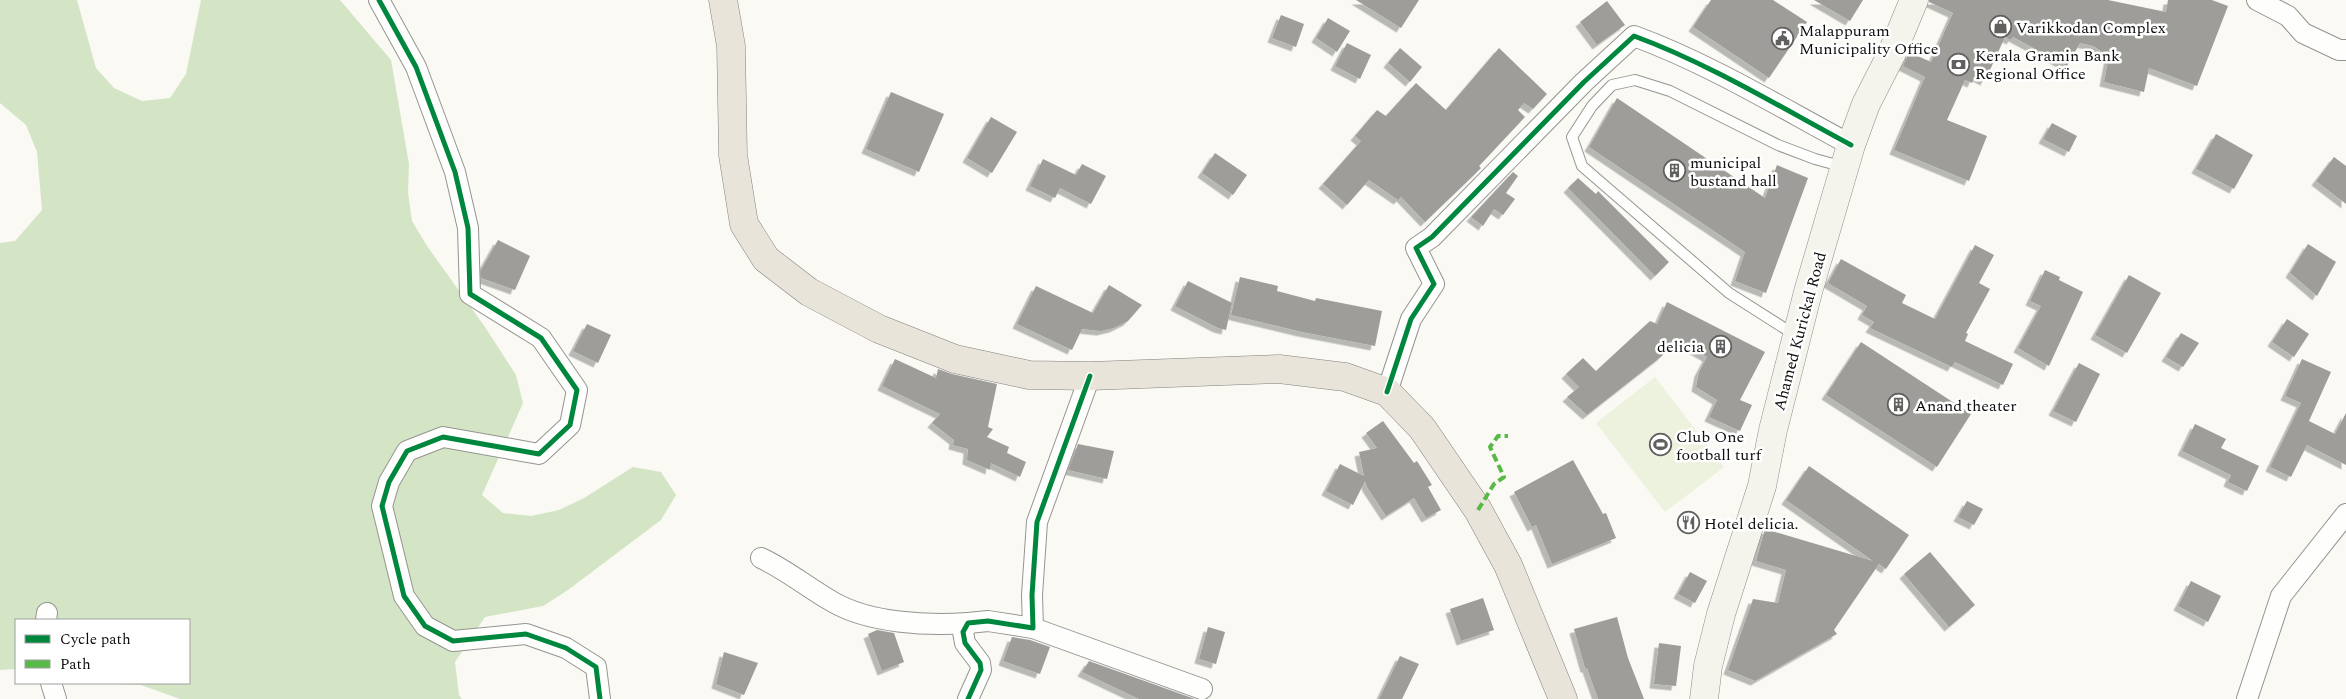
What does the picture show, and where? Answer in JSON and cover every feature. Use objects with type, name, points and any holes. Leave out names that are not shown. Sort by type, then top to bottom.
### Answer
[{"type":"highway","points":[[723,0],[731,46],[732,154],[744,224],[766,259],[809,292],[879,329],[955,359],[1029,376],[1090,376],[1279,369],[1345,377],[1386,392],[1422,428],[1478,510],[1508,566],[1563,699]]},
{"type":"main road","name":"Ahamed Kurickal Road","points":[[1704,699],[1708,666],[1721,614],[1762,486],[1773,430],[1797,337],[1848,156],[1866,104],[1892,53],[1914,0]]},
{"type":"street","points":[[379,0],[416,66],[455,172],[468,228],[470,294],[541,338],[577,390],[570,425],[539,454],[443,437],[407,451],[389,482],[382,506],[404,596],[425,626],[453,641],[526,634],[566,648],[596,667],[600,699]]},
{"type":"street","points":[[2257,0],[2288,16],[2303,33],[2339,50],[2346,50]]},
{"type":"street","points":[[1386,392],[1411,319],[1434,284],[1416,248],[1432,237],[1584,82],[1634,36],[1661,46],[1744,87],[1848,156]]},
{"type":"street","points":[[1033,628],[1032,595],[1037,522],[1090,376]]},
{"type":"street","points":[[2247,699],[2282,596],[2346,514]]},
{"type":"street","points":[[761,558],[833,602],[860,615],[935,626],[988,621],[1033,628],[1202,689]]},
{"type":"street","points":[[968,623],[963,632],[965,643],[980,663],[981,670],[968,699]]},
{"type":"street","points":[[50,684],[56,699]]},
{"type":"lane","points":[[1797,337],[1729,293],[1582,166],[1572,137],[1592,106],[1612,85],[1635,80],[1670,91],[1778,145],[1815,159],[1848,156]]},
{"type":"green space","points":[[0,0],[77,0],[96,68],[114,88],[142,101],[170,98],[186,74],[201,0],[340,0],[391,60],[409,164],[408,192],[412,221],[427,246],[485,327],[516,375],[523,403],[482,495],[503,513],[531,516],[559,510],[584,498],[633,467],[661,472],[676,495],[661,520],[568,590],[543,606],[485,617],[455,662],[459,695],[462,699],[180,699],[141,685],[114,684],[190,684],[190,619],[15,619],[15,669],[0,670],[0,243],[15,241],[42,210],[37,152],[26,125],[0,103]]},
{"type":"green space","name":"Club One football turf","points":[[1655,377],[1724,467],[1665,512],[1596,423]]},
{"type":"building","points":[[1356,0],[1419,0],[1401,28]]},
{"type":"building","points":[[1711,0],[1773,0],[1807,22],[1769,78],[1693,27]]},
{"type":"building","points":[[1814,0],[1863,0],[1850,21]]},
{"type":"building","points":[[1929,0],[2108,0],[2166,12],[2168,0],[2212,0],[2228,6],[2197,86],[2149,68],[2144,92],[2104,82],[2109,56],[2093,46],[2080,43],[2067,66],[2013,37],[2011,40],[2005,37],[1985,81],[1975,76],[1972,83],[1965,80],[1947,120],[1987,136],[1969,181],[1894,150],[1925,77],[1903,66],[1909,52],[1931,62],[1953,13],[1929,2]]},
{"type":"building","points":[[1607,1],[1625,25],[1597,45],[1580,22]]},
{"type":"building","points":[[1281,15],[1304,24],[1296,47],[1272,38]]},
{"type":"building","points":[[1328,18],[1350,31],[1337,52],[1316,38]]},
{"type":"building","points":[[1347,43],[1371,55],[1360,79],[1335,66]]},
{"type":"building","points":[[1400,48],[1422,67],[1410,82],[1388,63]]},
{"type":"building","points":[[1499,48],[1547,94],[1533,109],[1524,103],[1518,110],[1525,117],[1479,166],[1481,168],[1425,222],[1401,197],[1398,200],[1369,180],[1347,205],[1323,184],[1361,141],[1355,136],[1377,110],[1386,116],[1416,83],[1446,110]]},
{"type":"building","points":[[891,92],[944,114],[919,172],[866,149]]},
{"type":"building","name":"municipal bustand hall","points":[[1617,98],[1765,198],[1777,165],[1808,178],[1766,293],[1735,281],[1745,252],[1589,147]]},
{"type":"building","points":[[991,117],[1017,132],[992,173],[967,158]]},
{"type":"building","points":[[2052,123],[2077,136],[2069,152],[2043,139]]},
{"type":"building","points":[[2216,134],[2253,155],[2234,189],[2196,169]]},
{"type":"building","points":[[1215,153],[1247,175],[1233,195],[1202,173]]},
{"type":"building","points":[[2334,157],[2346,166],[2346,204],[2316,181]]},
{"type":"building","points":[[1043,159],[1076,175],[1082,164],[1106,176],[1091,204],[1060,188],[1055,198],[1030,186]]},
{"type":"building","points":[[1513,172],[1518,176],[1506,193],[1515,199],[1503,215],[1494,209],[1483,226],[1471,217]]},
{"type":"building","points":[[1578,178],[1596,194],[1598,191],[1669,262],[1655,276],[1568,188]]},
{"type":"building","points":[[498,240],[530,256],[515,290],[481,278],[481,270]]},
{"type":"building","points":[[2308,244],[2336,262],[2317,296],[2290,273]]},
{"type":"building","points":[[1975,245],[1994,255],[1979,283],[1990,289],[1966,333],[1968,334],[1965,341],[2013,364],[2003,385],[1955,362],[1952,367],[1870,328],[1874,322],[1862,315],[1867,306],[1828,283],[1841,259],[1906,295],[1902,303],[1935,319]]},
{"type":"building","points":[[2045,270],[2060,277],[2059,280],[2083,292],[2049,366],[2018,348],[2041,306],[2030,301]]},
{"type":"building","points":[[2129,275],[2161,293],[2127,353],[2095,335]]},
{"type":"building","points":[[1240,277],[1278,286],[1277,291],[1315,301],[1316,298],[1382,311],[1375,346],[1302,332],[1231,315]]},
{"type":"building","points":[[1188,281],[1232,303],[1226,330],[1218,328],[1175,306]]},
{"type":"building","points":[[1109,285],[1142,305],[1128,321],[1114,328],[1101,331],[1082,329],[1072,350],[1017,324],[1036,286],[1093,313]]},
{"type":"building","points":[[1667,302],[1765,352],[1740,400],[1752,405],[1740,431],[1709,417],[1717,400],[1696,387],[1699,372],[1707,357],[1674,338],[1662,356],[1587,415],[1567,397],[1579,387],[1566,374],[1583,358],[1596,371],[1650,321],[1657,324]]},
{"type":"building","points":[[2287,319],[2309,334],[2294,357],[2272,342]]},
{"type":"building","points":[[587,324],[611,335],[598,363],[573,351]]},
{"type":"building","points":[[2181,333],[2199,343],[2183,367],[2166,357]]},
{"type":"building","name":"Anand theater","points":[[1861,342],[1971,414],[1937,467],[1826,395]]},
{"type":"building","points":[[895,359],[936,378],[938,369],[997,384],[988,427],[993,429],[987,437],[1009,447],[1007,453],[1026,462],[1020,477],[991,463],[990,470],[967,460],[968,449],[953,445],[954,440],[932,423],[940,414],[882,386]]},
{"type":"building","points":[[2302,359],[2331,372],[2309,421],[2335,434],[2346,413],[2346,465],[2307,445],[2291,477],[2270,467],[2301,403],[2285,396]]},
{"type":"building","points":[[2079,363],[2100,374],[2076,422],[2053,411]]},
{"type":"building","points":[[1383,421],[1414,463],[1417,461],[1432,485],[1428,487],[1441,510],[1426,518],[1414,498],[1386,516],[1365,481],[1353,505],[1326,491],[1340,464],[1364,476],[1359,452],[1377,448],[1366,433]]},
{"type":"building","points":[[2195,424],[2226,439],[2221,448],[2259,466],[2247,491],[2228,482],[2231,475],[2182,451]]},
{"type":"building","points":[[1078,444],[1114,451],[1107,479],[1068,470]]},
{"type":"building","points":[[1573,460],[1603,514],[1606,513],[1616,538],[1552,564],[1536,525],[1532,527],[1514,492]]},
{"type":"building","points":[[1809,466],[1909,535],[1886,569],[1879,564],[1834,630],[1837,634],[1755,681],[1728,670],[1753,599],[1778,603],[1786,570],[1756,561],[1765,529],[1873,561],[1786,500]]},
{"type":"building","points":[[1967,501],[1983,509],[1974,525],[1958,517]]},
{"type":"building","points":[[1930,552],[1975,605],[1949,627],[1904,574]]},
{"type":"building","points":[[1690,572],[1707,581],[1695,603],[1678,594]]},
{"type":"building","points":[[2191,581],[2221,596],[2208,622],[2178,606]]},
{"type":"building","points":[[1483,598],[1494,630],[1461,641],[1450,609]]},
{"type":"building","points":[[1617,617],[1628,658],[1644,699],[1598,699],[1587,668],[1585,668],[1574,629]]},
{"type":"building","points":[[1208,627],[1225,632],[1216,664],[1199,659]]},
{"type":"building","points":[[877,630],[894,633],[904,662],[882,671],[868,634]]},
{"type":"building","points":[[1012,637],[1030,640],[1050,647],[1040,674],[1003,661]]},
{"type":"building","points":[[1659,643],[1681,646],[1676,686],[1654,684]]},
{"type":"building","points":[[724,652],[758,663],[744,695],[716,684]]},
{"type":"building","points":[[1400,656],[1419,664],[1402,699],[1379,699]]},
{"type":"building","points":[[1089,661],[1195,699],[1139,699],[1082,672]]},
{"type":"marked path","points":[[1478,510],[1494,484],[1504,477],[1490,447],[1498,436],[1508,436]]},
{"type":"cycle path","points":[[379,0],[416,67],[455,172],[468,228],[470,294],[541,338],[577,390],[570,425],[539,454],[443,437],[407,451],[389,482],[382,506],[404,596],[425,626],[453,641],[526,634],[566,648],[596,667],[600,699]]},
{"type":"cycle path","points":[[1387,392],[1411,319],[1434,284],[1416,248],[1432,237],[1584,82],[1634,36],[1717,73],[1851,145]]},
{"type":"cycle path","points":[[968,699],[981,670],[980,663],[965,643],[963,632],[968,623],[988,621],[1033,628],[1032,595],[1037,522],[1090,376]]},
{"type":"place","name":"Varikkodan Complex","points":[[2000,27]]},
{"type":"place","name":"Malappuram Municipality Office","points":[[1783,39]]},
{"type":"place","name":"Kerala Gramin Bank Regional Office","points":[[1959,64]]},
{"type":"place","name":"municipal bustand hall","points":[[1674,171]]},
{"type":"place","name":"delicia","points":[[1720,346]]},
{"type":"place","name":"Anand theater","points":[[1899,405]]},
{"type":"place","name":"Club One football turf","points":[[1660,445]]},
{"type":"place","name":"Hotel delicia.","points":[[1688,523]]}]
